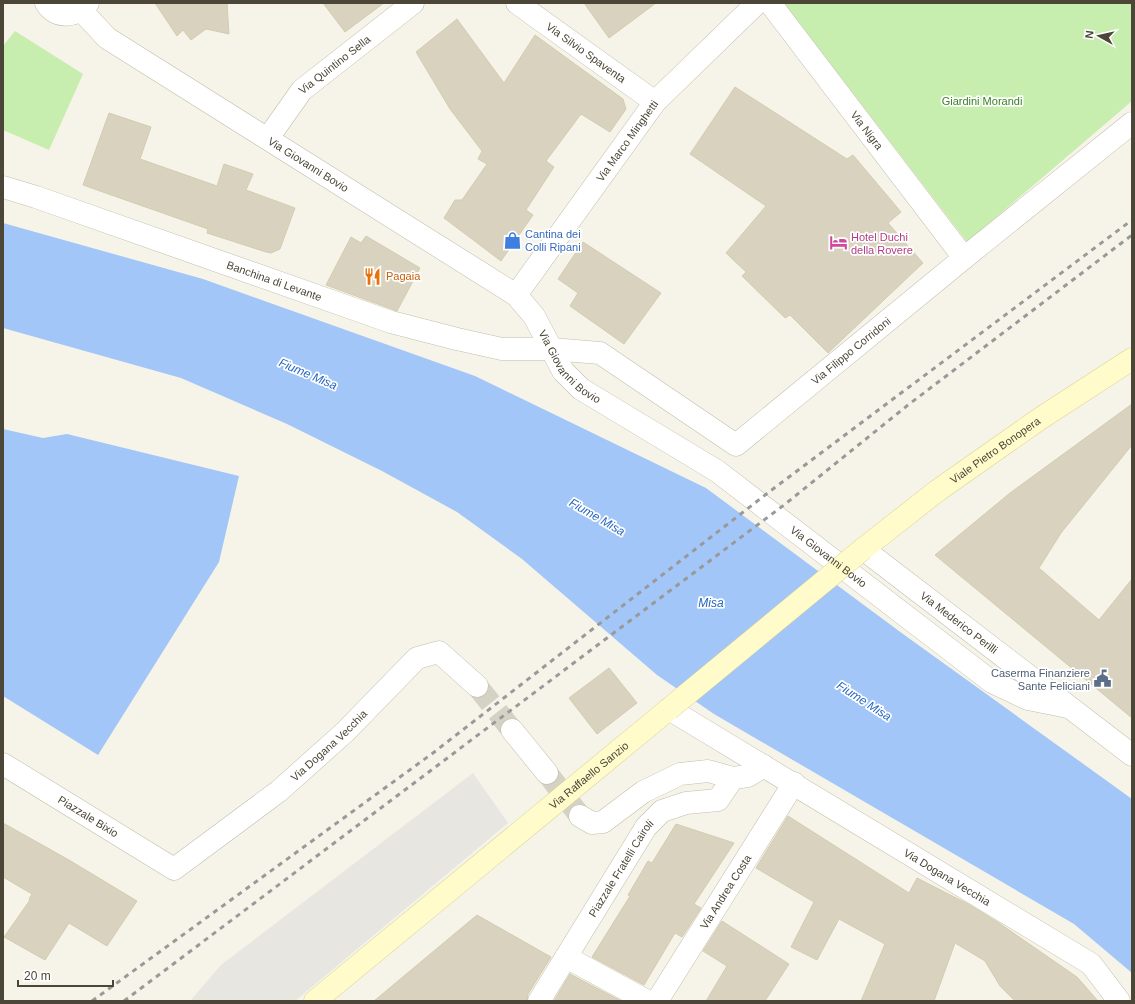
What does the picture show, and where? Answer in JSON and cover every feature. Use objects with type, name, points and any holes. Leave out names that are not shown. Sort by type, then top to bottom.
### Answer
[{"type":"main road","name":"Viale Pietro Bonopera","points":[[863,549],[957,478],[1042,418],[1132,359]]},
{"type":"main road","name":"Via Raffaello Sanzio","points":[[315,1001],[863,549]]},
{"type":"street","points":[[46,3],[51,10],[61,14],[71,14],[84,7]]},
{"type":"street","name":"Via Quintino Sella","points":[[268,138],[302,90],[413,3]]},
{"type":"street","name":"Via Silvio Spaventa","points":[[517,3],[655,102]]},
{"type":"street","name":"Via Marco Minghetti","points":[[516,295],[655,102],[757,3]]},
{"type":"street","name":"Via Nigra","points":[[770,3],[964,258]]},
{"type":"street","name":"Via Giovanni Bovio","points":[[84,7],[107,38],[516,295],[534,316],[563,371],[581,389],[717,471],[992,682],[1028,699],[1068,707]]},
{"type":"street","name":"Via Filippo Corridoni","points":[[551,349],[600,353],[736,445],[964,258],[1132,123]]},
{"type":"street","name":"Banchina di Levante","points":[[3,187],[36,197],[391,322],[502,349],[551,349]]},
{"type":"street","name":"Via Mederico Perilli","points":[[863,549],[1132,755]]},
{"type":"street","name":"Via Dogana Vecchia","points":[[174,869],[279,791],[344,732],[416,658],[439,652],[478,686]]},
{"type":"street","name":"Via Dogana Vecchia","points":[[669,709],[794,783],[1091,964],[1119,1001]]},
{"type":"street","points":[[512,730],[546,773]]},
{"type":"street","name":"Piazzale Bixio","points":[[3,764],[174,869]]},
{"type":"street","points":[[580,816],[592,823],[603,822],[643,792],[680,774],[708,771],[733,778],[748,776],[764,766]]},
{"type":"street","name":"Piazzale Fratelli Cairoli","points":[[539,1001],[646,827],[662,811],[686,804],[718,800],[733,778]]},
{"type":"street","name":"Via Andrea Costa","points":[[657,1001],[794,783]]},
{"type":"street","points":[[566,956],[647,1001]]},
{"type":"green space","name":"Giardini Morandi","points":[[784,3],[1132,3],[1132,101],[967,242]]},
{"type":"green space","points":[[15,31],[83,74],[49,150],[3,130],[3,46]]},
{"type":"shaded area","points":[[473,773],[508,823],[295,1001],[190,1001],[221,965]]},
{"type":"water","name":"Misa","points":[[3,223],[203,279],[475,376],[706,488],[903,634],[1132,799],[1132,973],[1074,924],[714,714],[657,675],[522,559],[457,512],[382,471],[287,424],[181,378],[3,328]]},
{"type":"water","points":[[3,429],[43,438],[67,434],[239,476],[219,562],[98,755],[3,696]]},
{"type":"building","points":[[155,3],[227,3],[229,34],[206,29],[191,40],[183,30],[177,36]]},
{"type":"building","points":[[323,3],[384,3],[345,32]]},
{"type":"building","points":[[584,3],[656,3],[609,38]]},
{"type":"building","points":[[457,19],[504,83],[535,35],[623,99],[626,109],[610,132],[581,114],[546,161],[554,167],[526,210],[533,215],[501,261],[444,218],[455,200],[462,200],[487,164],[478,159],[482,151],[450,109],[416,52]]},
{"type":"building","points":[[735,87],[847,159],[853,155],[901,212],[888,223],[923,263],[828,353],[790,315],[785,318],[742,276],[746,272],[726,253],[766,206],[690,154]]},
{"type":"building","points":[[109,113],[151,127],[140,159],[217,186],[224,164],[253,174],[246,190],[295,208],[280,249],[271,253],[266,252],[207,233],[208,229],[83,185]]},
{"type":"building","name":"Pagaia","points":[[366,236],[420,268],[397,311],[326,285],[351,237],[361,243]]},
{"type":"building","points":[[583,242],[661,293],[624,344],[570,306],[578,293],[558,279]]},
{"type":"building","points":[[1132,404],[1132,445],[1061,533],[1039,568],[1099,620],[1132,579],[1132,718],[935,555],[1010,493]]},
{"type":"building","points":[[609,668],[637,703],[597,734],[569,698]]},
{"type":"building","points":[[788,816],[909,893],[917,878],[968,904],[999,923],[1077,977],[1098,1001],[1015,1001],[1000,986],[985,961],[955,943],[934,1001],[861,1001],[885,944],[839,919],[817,960],[791,947],[814,902],[756,868]]},
{"type":"building","points":[[3,823],[69,860],[137,901],[107,946],[69,923],[45,960],[4,937],[30,900],[29,899],[32,894],[3,877]]},
{"type":"building","points":[[676,824],[734,843],[694,904],[701,908],[682,937],[675,933],[644,985],[592,957],[630,896],[628,895],[648,861],[652,863]]},
{"type":"building","points":[[477,915],[551,957],[528,994],[527,1001],[374,1001]]},
{"type":"building","points":[[722,921],[789,964],[765,1001],[706,1001],[727,966],[703,951]]},
{"type":"building","points":[[570,974],[621,1001],[554,1001]]},
{"type":"tunnel","points":[[477,686],[512,730]]},
{"type":"tunnel","points":[[547,773],[580,816]]},
{"type":"railway","points":[[92,1001],[433,753],[769,492],[1132,220]]},
{"type":"railway","points":[[124,1001],[784,505],[908,405],[1132,235]]},
{"type":"place","name":"Cantina dei Colli Ripani","points":[[512,240]]},
{"type":"place","name":"Hotel Duchi della Rovere","points":[[838,243]]},
{"type":"place","name":"Pagaia","points":[[373,276]]},
{"type":"place","name":"Caserma Finanziere Sante Feliciani","points":[[1103,679]]},
{"type":"water label","name":"Fiume Misa","points":[[308,374]]},
{"type":"water label","name":"Fiume Misa","points":[[597,517]]},
{"type":"water label","name":"Fiume Misa","points":[[864,701]]}]
